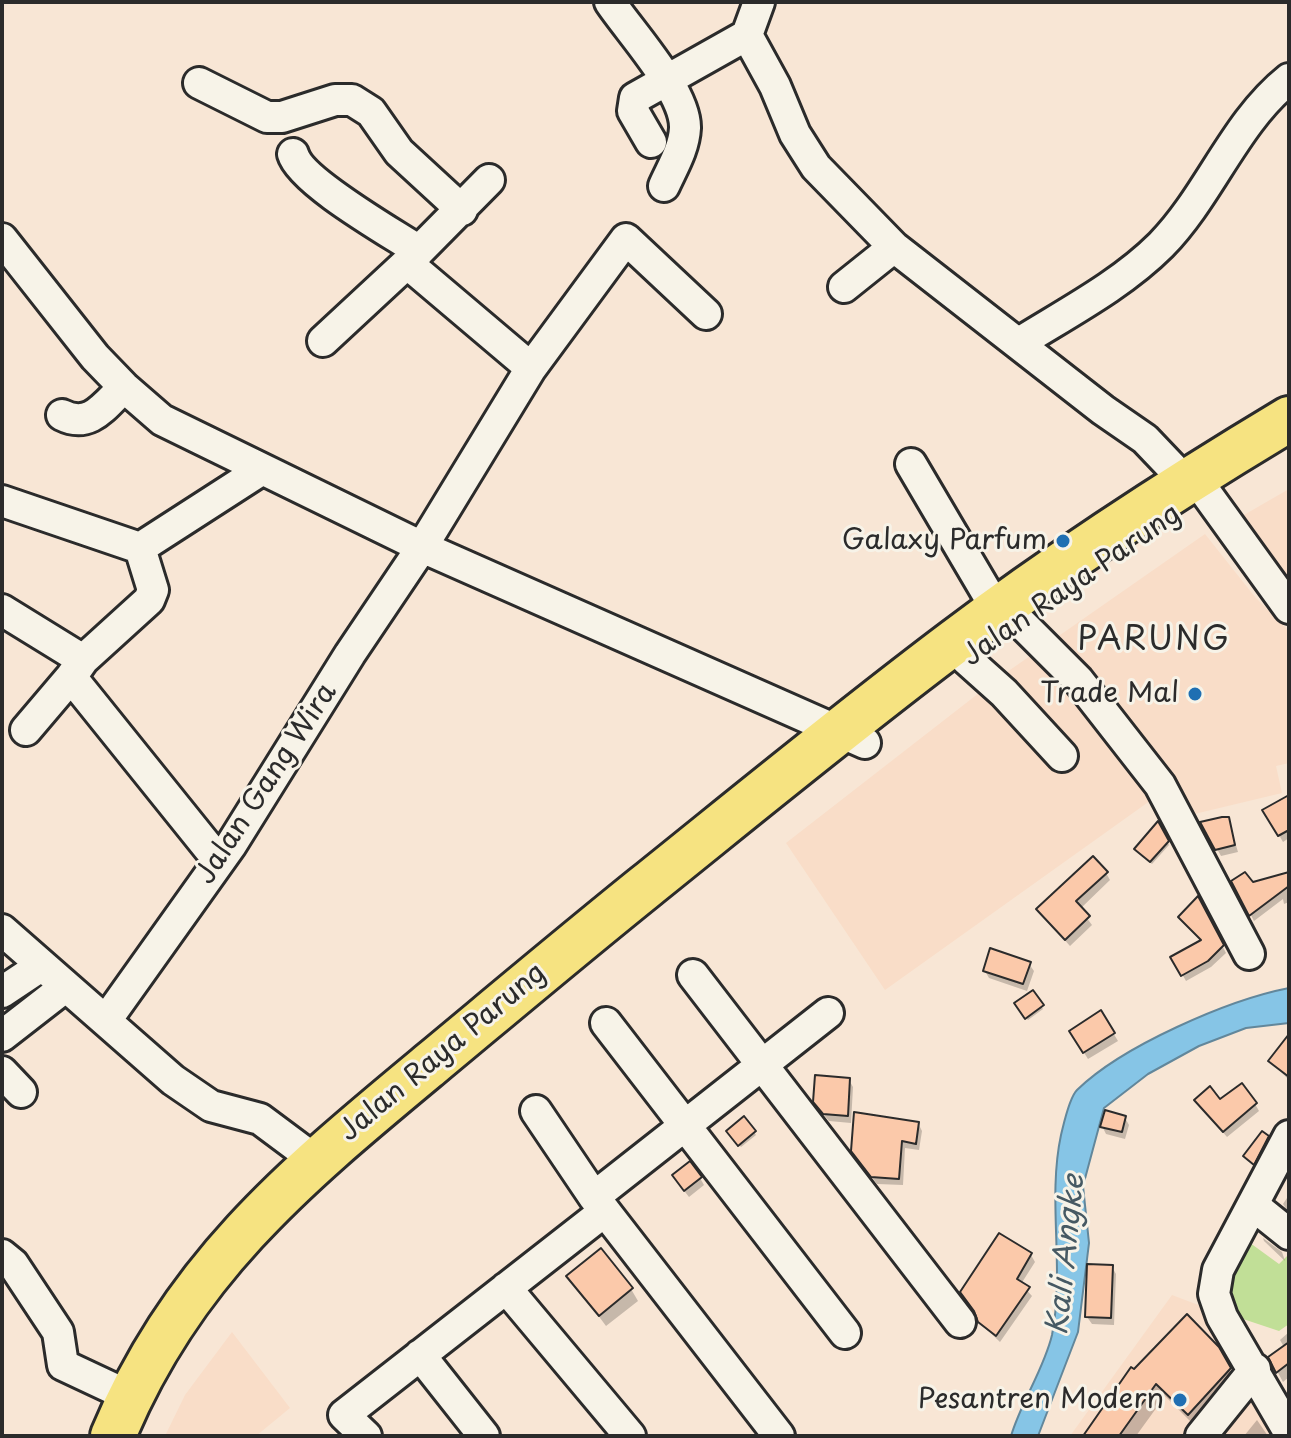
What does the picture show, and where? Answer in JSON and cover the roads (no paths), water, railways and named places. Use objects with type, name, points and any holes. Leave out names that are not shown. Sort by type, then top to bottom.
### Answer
[{"type":"highway","name":"Jalan Raya Parung","points":[[286,1204],[315,1160],[585,935],[853,737],[1008,615],[1196,487],[1289,419]]},
{"type":"highway","name":"Jalan Raya Parung","points":[[1196,487],[1289,442]]},
{"type":"highway","name":"Jalan Raya Parung","points":[[113,1436],[130,1416],[154,1347],[182,1305],[286,1204],[362,1146],[853,737],[966,659],[1008,615]]},
{"type":"street","points":[[610,2],[665,80],[685,126],[682,147],[664,186]]},
{"type":"street","points":[[651,142],[632,103],[665,80],[747,35],[759,2]]},
{"type":"street","points":[[747,35],[775,86],[808,158],[894,247],[1145,439],[1196,487],[1289,608]]},
{"type":"street","points":[[1019,343],[1131,271],[1162,244],[1192,207],[1243,130],[1289,79]]},
{"type":"street","points":[[199,83],[267,117],[282,117],[335,100],[352,100],[371,112],[399,152],[462,210]]},
{"type":"street","points":[[293,154],[296,163],[327,191],[413,257],[531,368]]},
{"type":"street","points":[[323,341],[462,210],[489,180]]},
{"type":"street","points":[[2,239],[124,387],[162,420],[422,547],[853,737]]},
{"type":"street","name":"Jalan Gang Wira","points":[[107,1019],[219,861],[422,547],[531,368],[626,239],[706,314]]},
{"type":"street","points":[[844,287],[894,247]]},
{"type":"street","points":[[62,415],[79,422],[88,419],[124,387]]},
{"type":"street","points":[[911,464],[1008,615],[1078,680],[1160,785],[1249,954]]},
{"type":"street","points":[[140,548],[261,470]]},
{"type":"street","points":[[2,501],[140,548]]},
{"type":"street","points":[[26,730],[77,668],[149,600],[153,590],[140,548]]},
{"type":"street","points":[[2,610],[77,668],[219,861]]},
{"type":"street","points":[[966,659],[1004,693],[1062,756]]},
{"type":"street","points":[[2,930],[65,987],[107,1019],[154,1064],[195,1096],[225,1111],[260,1119],[315,1160]]},
{"type":"street","points":[[2,992],[41,966]]},
{"type":"street","points":[[693,975],[960,1322]]},
{"type":"street","points":[[2,1036],[65,987]]},
{"type":"street","points":[[366,1436],[344,1415],[506,1288],[685,1125],[828,1013]]},
{"type":"street","points":[[606,1023],[845,1333]]},
{"type":"street","points":[[536,1111],[600,1204],[779,1436]]},
{"type":"street","points":[[1289,1136],[1218,1270],[1214,1294],[1222,1317],[1289,1432]]},
{"type":"street","points":[[1254,1206],[1289,1234]]},
{"type":"street","points":[[2,1255],[13,1264],[58,1332],[63,1365],[130,1416]]},
{"type":"street","points":[[506,1288],[630,1436]]},
{"type":"street","points":[[420,1355],[484,1436]]},
{"type":"street","points":[[1201,1436],[1255,1369]]},
{"type":"water","name":"Kali Angke","points":[[1289,988],[1289,1023],[1246,1028],[1199,1046],[1148,1074],[1104,1108],[1083,1186],[1089,1243],[1078,1332],[1038,1436],[1011,1436],[1052,1335],[1057,1285],[1057,1160],[1065,1118],[1074,1094],[1121,1057],[1177,1027],[1236,1003]]},
{"type":"place","name":"Galaxy Parfum","points":[[1063,541]]},
{"type":"place","name":"Trade Mal","points":[[1195,694]]},
{"type":"place","name":"Pesantren Modern","points":[[1180,1400]]},
{"type":"district","name":"PARUNG","points":[[1154,641]]}]
